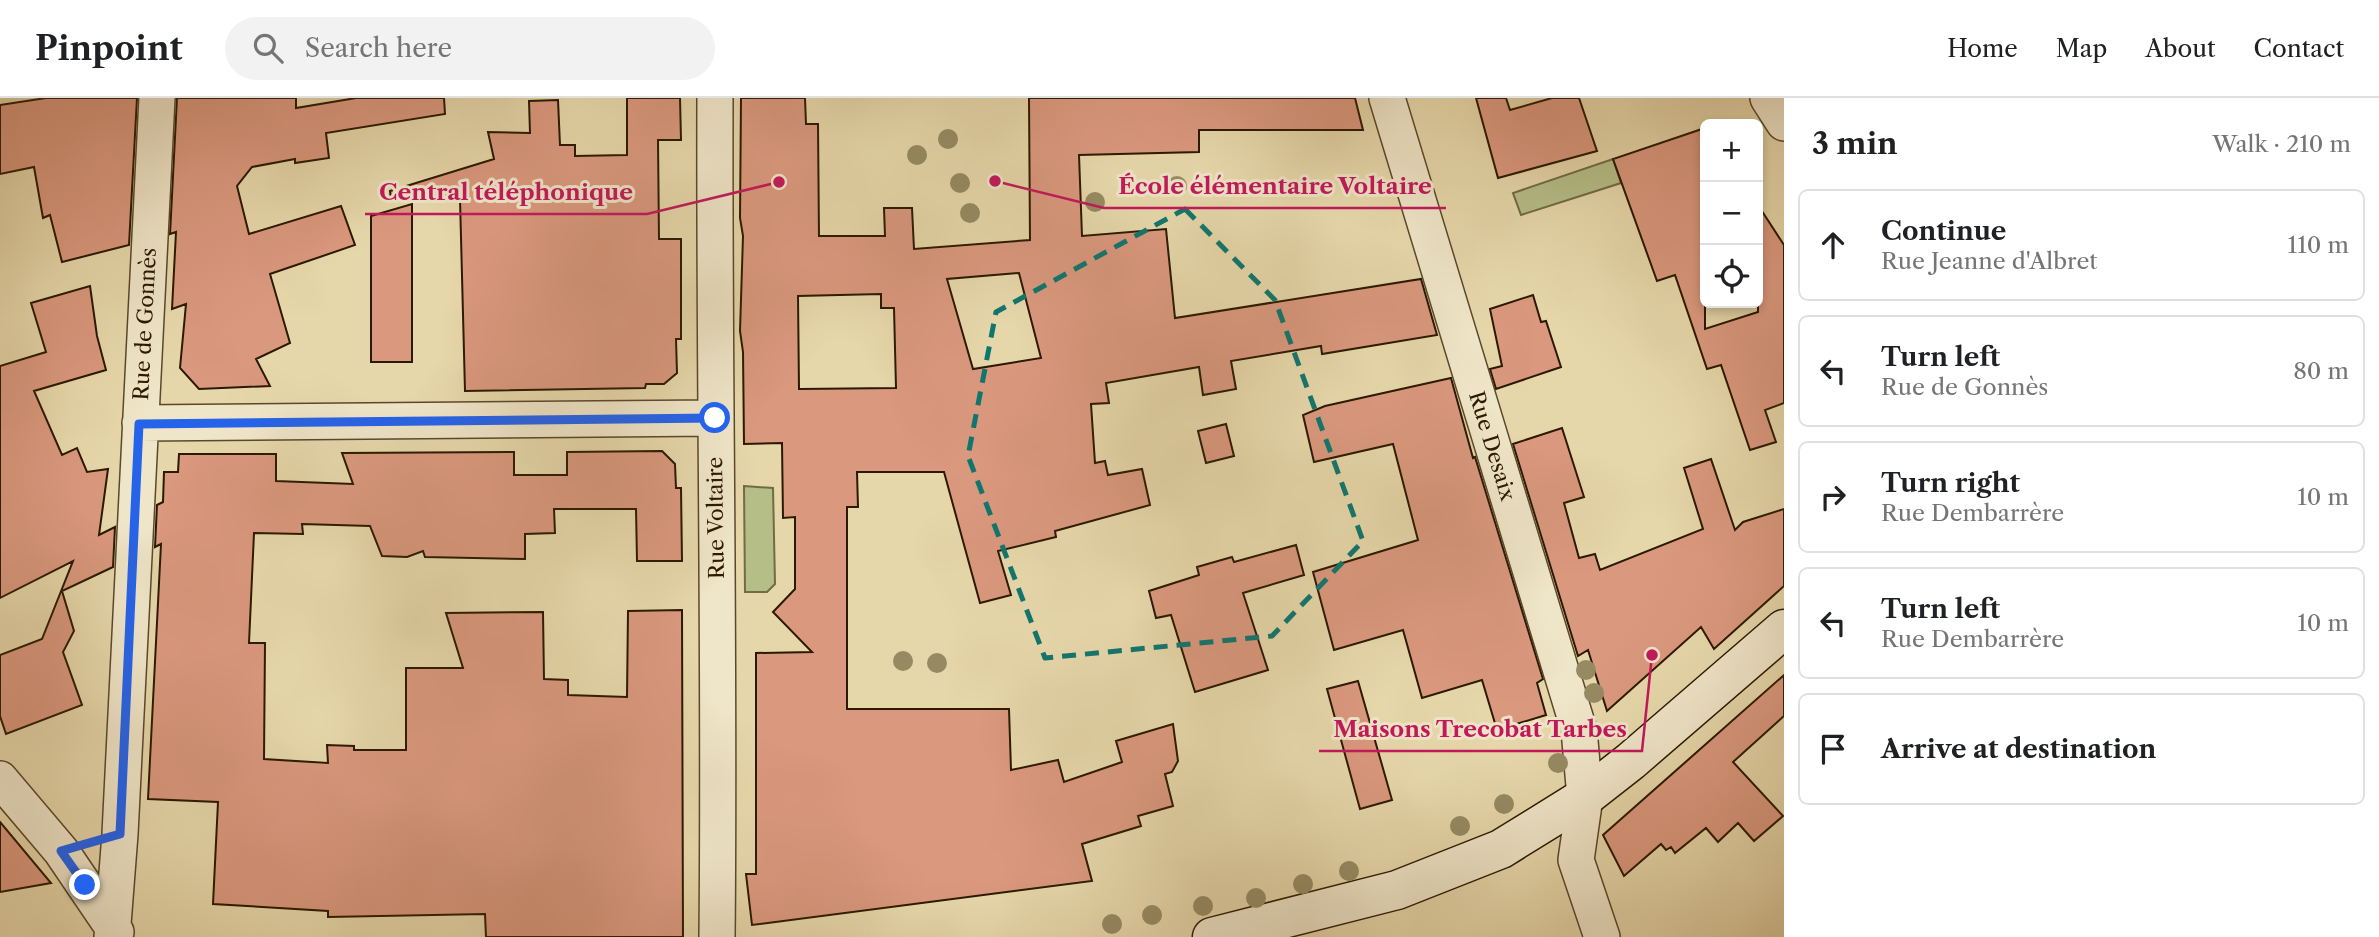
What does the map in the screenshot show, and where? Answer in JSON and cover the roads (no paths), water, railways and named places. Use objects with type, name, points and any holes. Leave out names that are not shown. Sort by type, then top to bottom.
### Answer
[{"type":"main road","points":[[1212,937],[1396,890],[1501,849],[1585,797],[1631,761],[1784,629]]},
{"type":"street","name":"Rue de Gonnès","points":[[112,935],[120,834],[157,98]]},
{"type":"street","name":"Rue Voltaire","points":[[715,98],[715,418],[719,696],[717,937]]},
{"type":"street","name":"Rue Desaix","points":[[1387,98],[1578,730],[1585,797],[1576,860],[1602,937]]},
{"type":"street","points":[[1768,98],[1784,123]]},
{"type":"street","points":[[139,424],[715,418]]},
{"type":"street","points":[[0,779],[61,851],[112,935]]},
{"type":"street","points":[[61,851],[120,834]]},
{"type":"place","name":"École élémentaire Voltaire","points":[[995,181]]},
{"type":"place","name":"Central téléphonique","points":[[779,182]]},
{"type":"place","name":"Maisons Trecobat Tarbes","points":[[1652,655]]}]
